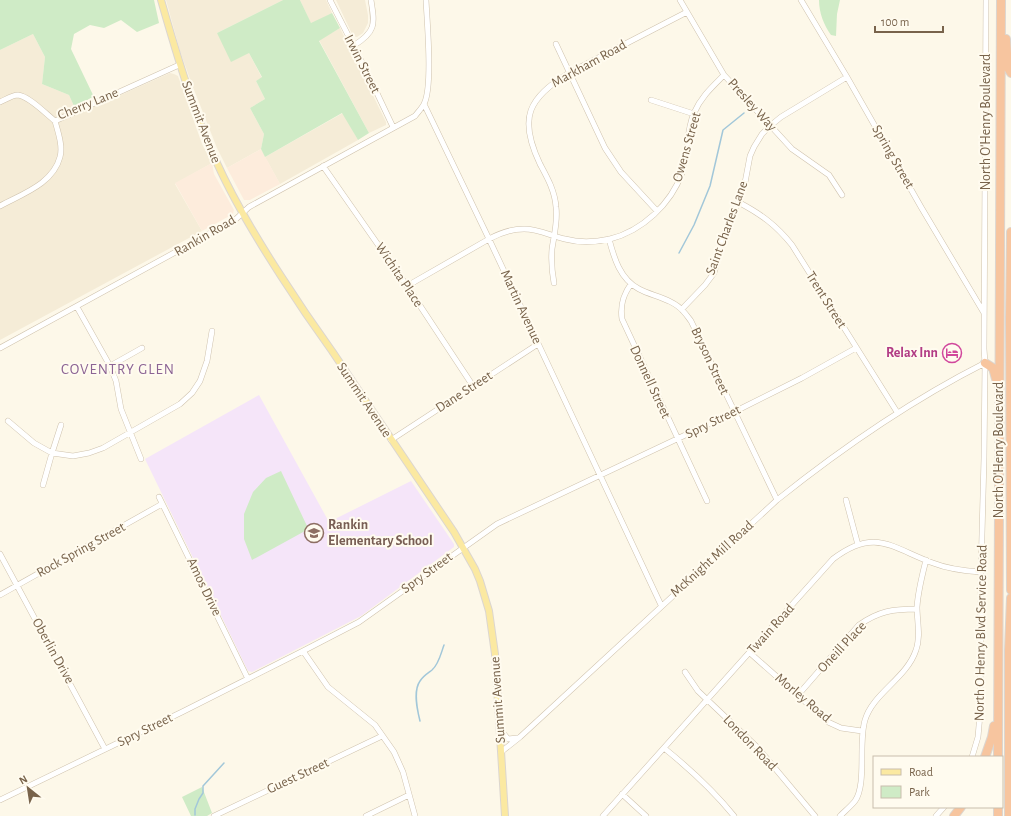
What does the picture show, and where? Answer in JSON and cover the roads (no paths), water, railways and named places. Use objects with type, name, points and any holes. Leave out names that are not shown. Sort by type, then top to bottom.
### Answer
[{"type":"highway","points":[[1002,0],[1008,68],[1011,73]]},
{"type":"highway","name":"North O'Henry Boulevard","points":[[998,756],[1002,0]]},
{"type":"highway","name":"North O'Henry Boulevard","points":[[1011,232],[1011,590]]},
{"type":"highway","points":[[985,363],[995,358],[1000,352]]},
{"type":"highway","points":[[985,363],[993,368],[999,385]]},
{"type":"highway","points":[[1009,816],[1009,650],[1011,598]]},
{"type":"highway","points":[[985,756],[992,737],[998,700]]},
{"type":"highway","points":[[1009,786],[1011,752]]},
{"type":"highway","points":[[954,816],[960,808]]},
{"type":"main road","name":"Summit Avenue","points":[[161,0],[195,110],[217,164],[242,214],[313,326],[332,351],[463,547],[478,575],[490,611],[495,654],[504,816]]},
{"type":"street","name":"Irwin Street","points":[[330,0],[393,127]]},
{"type":"street","points":[[353,46],[364,40],[372,28],[374,19],[371,0]]},
{"type":"street","points":[[424,104],[427,96],[428,85],[426,0]]},
{"type":"street","name":"Presley Way","points":[[680,0],[724,75],[792,149],[829,175],[842,195]]},
{"type":"street","name":"Spring Street","points":[[801,0],[984,314]]},
{"type":"street","name":"North O'Henry Boulevard","points":[[985,363],[986,0]]},
{"type":"street","name":"Markham Road","points":[[554,283],[551,260],[557,218],[556,205],[553,190],[532,145],[528,120],[537,98],[549,86],[569,73],[687,12]]},
{"type":"street","points":[[556,44],[605,148],[622,172],[657,211]]},
{"type":"street","name":"Cherry Lane","points":[[0,102],[17,95],[23,96],[55,121],[180,65]]},
{"type":"street","name":"Owens Street","points":[[407,286],[502,232],[523,229],[535,230],[565,239],[585,242],[620,236],[641,225],[668,200],[682,172],[694,114],[702,98],[724,75]]},
{"type":"street","name":"Saint Charles Lane","points":[[682,309],[705,286],[714,273],[722,239],[744,188],[746,173],[754,147],[762,134],[781,118],[847,77]]},
{"type":"street","points":[[651,100],[694,114]]},
{"type":"street","name":"Rankin Road","points":[[0,348],[232,222],[249,207],[415,116],[424,104]]},
{"type":"street","name":"Martin Avenue","points":[[424,104],[661,605]]},
{"type":"street","points":[[0,206],[37,186],[48,178],[54,171],[60,156],[60,144],[55,121]]},
{"type":"street","name":"Wichita Place","points":[[323,166],[407,286],[473,386]]},
{"type":"street","name":"Trent Street","points":[[738,202],[765,218],[788,240],[897,412]]},
{"type":"street","points":[[609,239],[614,257],[620,270],[631,284],[682,309]]},
{"type":"street","name":"Donnell Street","points":[[631,284],[625,293],[621,307],[622,320],[707,501]]},
{"type":"street","points":[[77,307],[110,366],[116,381],[121,408],[141,459]]},
{"type":"street","name":"Bryson Street","points":[[682,309],[691,321],[777,500]]},
{"type":"street","points":[[8,421],[34,443],[52,453],[74,456],[103,448],[180,404],[192,393],[200,381],[207,361],[212,331]]},
{"type":"street","name":"Dane Street","points":[[391,440],[538,344]]},
{"type":"street","points":[[110,366],[142,348]]},
{"type":"street","name":"Spry Street","points":[[0,800],[248,679],[367,616],[497,524],[734,412],[802,378],[856,348]]},
{"type":"street","name":"McKnight Mill Road","points":[[501,752],[520,737],[661,605],[777,500],[817,468],[897,412],[939,387],[985,363]]},
{"type":"street","name":"North O Henry Blvd Service Road","points":[[972,756],[978,737],[980,714],[985,363]]},
{"type":"street","points":[[43,485],[61,425]]},
{"type":"street","name":"Amos Drive","points":[[159,497],[248,679]]},
{"type":"street","points":[[846,500],[858,545]]},
{"type":"street","name":"Rock Spring Street","points":[[0,595],[162,504]]},
{"type":"street","name":"Twain Road","points":[[603,816],[833,559],[847,549],[858,545],[880,542],[894,546],[933,563],[959,570],[981,572]]},
{"type":"street","name":"Oberlin Drive","points":[[0,554],[105,749]]},
{"type":"street","points":[[840,816],[856,800],[860,789],[862,731],[865,718],[874,704],[910,664],[917,649],[917,609],[920,583],[926,560]]},
{"type":"street","name":"Oneill Place","points":[[798,695],[859,626],[868,619],[880,613],[893,610],[917,609]]},
{"type":"street","points":[[303,651],[328,687],[375,725],[394,752],[400,765],[415,816]]},
{"type":"street","name":"Morley Road","points":[[750,653],[828,722],[841,728],[862,731]]},
{"type":"street","name":"London Road","points":[[685,672],[691,682],[707,700],[758,748],[815,816]]},
{"type":"street","points":[[499,728],[508,739],[520,737]]},
{"type":"street","name":"Guest Street","points":[[214,816],[382,736]]},
{"type":"street","points":[[664,748],[695,773],[721,799],[734,816]]},
{"type":"street","points":[[622,794],[646,816]]},
{"type":"street","points":[[366,816],[409,795]]},
{"type":"street","points":[[936,816],[943,808]]},
{"type":"waterway","points":[[679,253],[694,225],[710,186],[723,130],[744,113]]},
{"type":"waterway","points":[[420,721],[416,700],[418,685],[436,665],[444,645]]},
{"type":"waterway","points":[[195,815],[195,809],[203,793],[203,786],[224,763]]},
{"type":"place","name":"Relax Inn","points":[[952,353]]},
{"type":"place","name":"Rankin Elementary School","points":[[314,533]]},
{"type":"district","name":"COVENTRY GLEN","points":[[118,369]]}]
